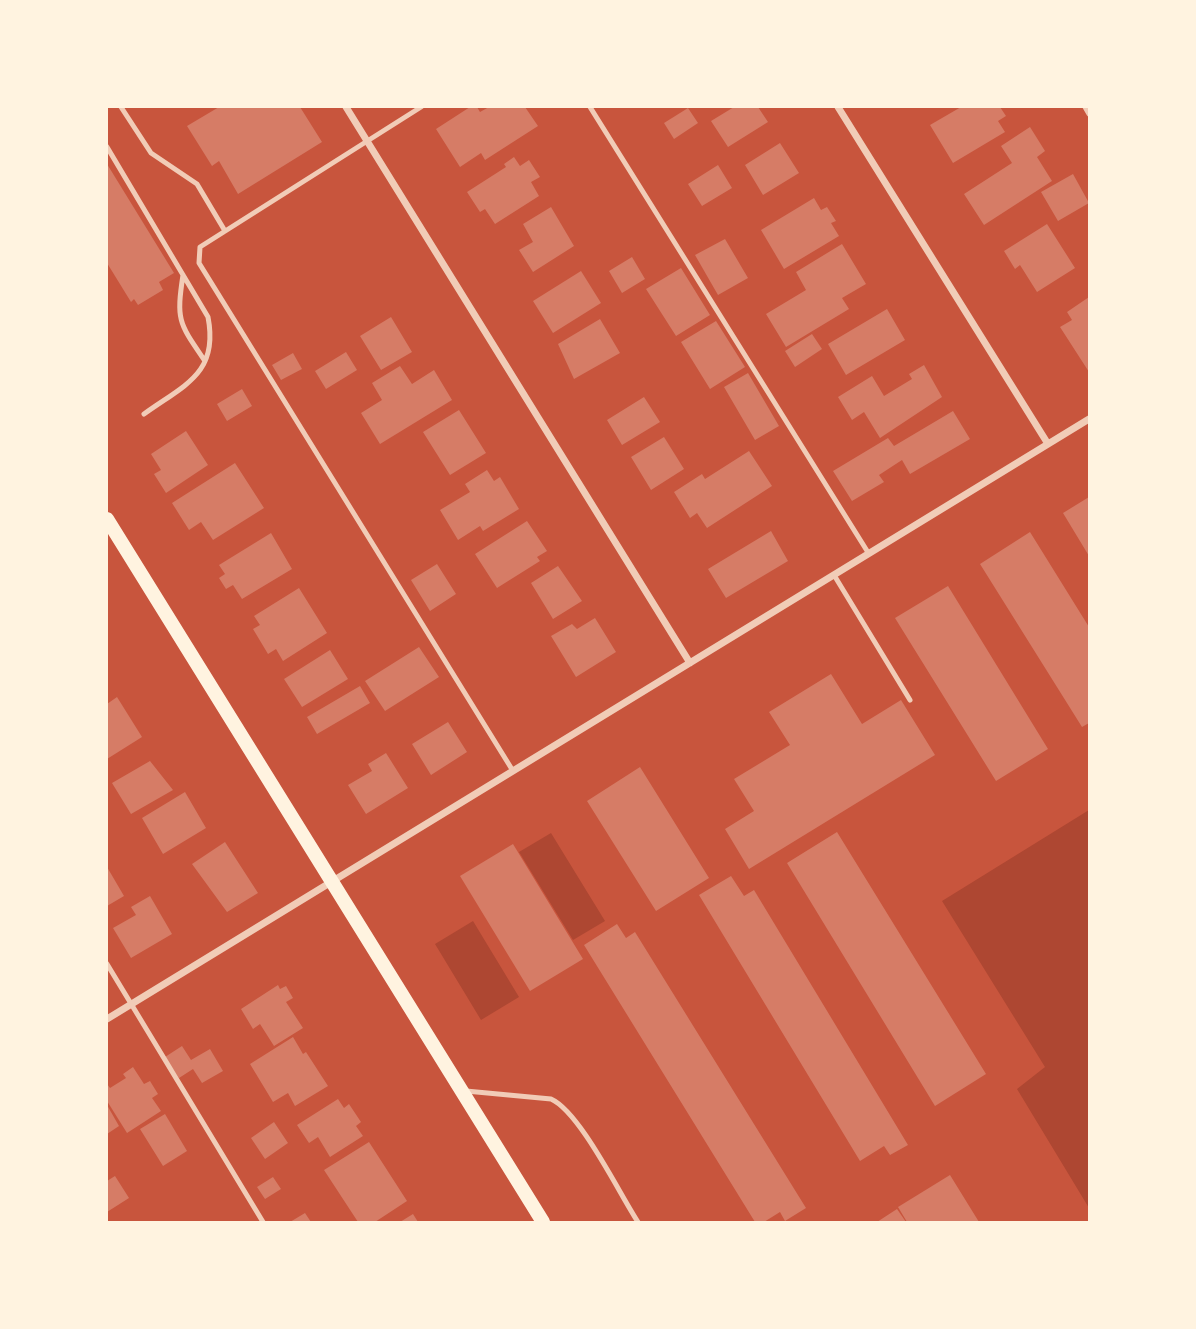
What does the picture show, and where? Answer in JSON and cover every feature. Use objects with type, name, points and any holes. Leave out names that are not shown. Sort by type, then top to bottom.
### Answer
[{"type":"main road","points":[[107,519],[543,1222]]},
{"type":"street","points":[[346,107],[690,663]]},
{"type":"street","points":[[838,107],[1048,444]]},
{"type":"street","points":[[107,1019],[1089,419]]},
{"type":"lane","points":[[121,107],[150,153],[197,184],[225,230]]},
{"type":"lane","points":[[421,107],[200,247],[199,263],[513,771]]},
{"type":"lane","points":[[590,107],[869,554]]},
{"type":"lane","points":[[1085,107],[1089,114]]},
{"type":"lane","points":[[107,147],[208,317],[212,341],[201,373],[144,414]]},
{"type":"lane","points":[[183,275],[177,311],[186,333],[205,361]]},
{"type":"lane","points":[[834,575],[910,699]]},
{"type":"lane","points":[[107,964],[263,1222]]},
{"type":"lane","points":[[462,1090],[538,1097],[561,1103],[577,1123],[638,1222]]},
{"type":"shaded area","points":[[1089,810],[1089,1208],[1017,1089],[1045,1067],[942,901]]},
{"type":"shaded area","points":[[551,833],[605,921],[573,940],[519,852]]},
{"type":"shaded area","points":[[473,921],[519,997],[481,1020],[435,944]]},
{"type":"building","points":[[219,107],[300,107],[322,142],[238,194],[219,161],[212,166],[187,126]]},
{"type":"building","points":[[470,107],[477,107],[480,112],[489,107],[525,107],[538,126],[485,160],[481,153],[460,167],[436,129]]},
{"type":"building","points":[[734,107],[758,107],[768,122],[728,147],[711,121]]},
{"type":"building","points":[[961,107],[1000,107],[1006,116],[998,121],[1005,132],[953,163],[930,125]]},
{"type":"building","points":[[688,108],[698,123],[674,139],[664,123]]},
{"type":"building","points":[[1030,127],[1045,151],[1037,157],[1052,181],[984,225],[964,194],[1012,163],[1001,146]]},
{"type":"building","points":[[780,143],[799,173],[763,195],[745,165]]},
{"type":"building","points":[[514,157],[520,166],[529,160],[540,177],[531,182],[539,196],[495,224],[485,209],[480,212],[467,192],[506,167],[504,164]]},
{"type":"building","points":[[107,164],[174,273],[159,282],[163,290],[138,305],[134,299],[131,302],[107,263]]},
{"type":"building","points":[[718,165],[732,188],[702,206],[688,184]]},
{"type":"building","points":[[1073,174],[1089,203],[1058,221],[1041,192]]},
{"type":"building","points":[[814,198],[821,210],[827,207],[836,221],[831,223],[839,236],[784,269],[761,230]]},
{"type":"building","points":[[551,207],[574,246],[533,272],[519,250],[533,242],[523,224]]},
{"type":"building","points":[[1047,224],[1075,268],[1037,292],[1020,265],[1015,269],[1004,251]]},
{"type":"building","points":[[725,239],[748,278],[718,295],[695,255]]},
{"type":"building","points":[[842,244],[866,284],[842,298],[849,309],[786,347],[766,314],[806,290],[796,272]]},
{"type":"building","points":[[632,257],[645,279],[622,293],[609,271]]},
{"type":"building","points":[[681,268],[710,315],[676,336],[646,289]]},
{"type":"building","points":[[581,271],[601,303],[553,333],[533,301]]},
{"type":"building","points":[[1089,297],[1089,372],[1060,327],[1072,320],[1067,312]]},
{"type":"building","points":[[887,309],[905,340],[846,375],[828,344]]},
{"type":"building","points":[[391,317],[412,352],[381,370],[360,336]]},
{"type":"building","points":[[600,319],[620,353],[574,379],[558,344]]},
{"type":"building","points":[[716,321],[745,367],[710,389],[681,342]]},
{"type":"building","points":[[812,334],[822,349],[795,367],[785,351]]},
{"type":"building","points":[[346,352],[357,370],[326,389],[315,371]]},
{"type":"building","points":[[293,353],[302,369],[281,380],[272,365]]},
{"type":"building","points":[[924,365],[942,397],[880,438],[864,412],[852,420],[838,397],[872,376],[884,396],[912,379],[909,374]]},
{"type":"building","points":[[400,366],[412,384],[434,370],[452,400],[380,444],[361,413],[382,400],[372,383]]},
{"type":"building","points":[[748,373],[779,426],[755,440],[724,387]]},
{"type":"building","points":[[242,389],[252,406],[227,421],[217,404]]},
{"type":"building","points":[[644,397],[660,422],[622,445],[607,420]]},
{"type":"building","points":[[459,410],[486,453],[450,475],[423,432]]},
{"type":"building","points":[[953,411],[970,439],[910,474],[902,460],[879,475],[884,482],[852,501],[833,471],[888,438],[894,446]]},
{"type":"building","points":[[186,431],[208,465],[166,493],[154,474],[161,470],[151,454]]},
{"type":"building","points":[[664,437],[684,469],[651,490],[631,457]]},
{"type":"building","points":[[749,451],[772,486],[707,528],[697,513],[690,518],[674,492],[702,474],[705,479]]},
{"type":"building","points":[[235,463],[264,508],[213,540],[201,522],[189,530],[172,503]]},
{"type":"building","points":[[487,470],[494,481],[500,477],[519,509],[483,531],[480,526],[458,540],[440,510],[470,492],[465,484]]},
{"type":"building","points":[[1089,497],[1089,556],[1063,513]]},
{"type":"building","points":[[527,521],[547,551],[537,557],[540,561],[497,588],[475,554]]},
{"type":"building","points":[[771,531],[788,561],[726,598],[708,569]]},
{"type":"building","points":[[1030,532],[1089,627],[1089,723],[1082,727],[980,564]]},
{"type":"building","points":[[271,533],[292,569],[242,599],[233,585],[226,589],[219,578],[225,574],[219,565]]},
{"type":"building","points":[[437,564],[456,594],[430,611],[411,580]]},
{"type":"building","points":[[558,566],[582,601],[553,619],[531,583]]},
{"type":"building","points":[[948,586],[1048,749],[996,781],[895,618]]},
{"type":"building","points":[[299,588],[327,633],[283,661],[276,649],[268,654],[253,629],[260,625],[254,616]]},
{"type":"building","points":[[595,618],[616,652],[576,677],[551,636],[572,624],[577,629]]},
{"type":"building","points":[[419,647],[439,677],[385,711],[365,681]]},
{"type":"building","points":[[330,650],[348,679],[302,707],[284,679]]},
{"type":"building","points":[[831,674],[862,724],[901,700],[935,755],[749,869],[725,829],[754,811],[734,779],[790,745],[769,712]]},
{"type":"building","points":[[360,686],[370,703],[317,734],[307,717]]},
{"type":"building","points":[[117,697],[142,737],[107,759],[107,704]]},
{"type":"building","points":[[448,722],[467,752],[431,775],[412,744]]},
{"type":"building","points":[[386,753],[408,788],[366,814],[348,785],[372,771],[368,764]]},
{"type":"building","points":[[150,761],[173,790],[131,814],[112,783]]},
{"type":"building","points":[[640,767],[709,878],[656,911],[587,801]]},
{"type":"building","points":[[185,792],[206,828],[163,854],[142,818]]},
{"type":"building","points":[[837,832],[986,1074],[935,1106],[787,863]]},
{"type":"building","points":[[225,842],[258,893],[227,912],[192,864]]},
{"type":"building","points":[[513,844],[583,959],[530,991],[460,876]]},
{"type":"building","points":[[107,867],[124,896],[107,906]]},
{"type":"building","points":[[731,876],[744,896],[754,890],[908,1145],[890,1155],[884,1146],[860,1161],[699,895]]},
{"type":"building","points":[[150,896],[172,934],[131,958],[113,928],[136,915],[131,907]]},
{"type":"building","points":[[617,924],[626,938],[635,932],[806,1208],[785,1221],[780,1212],[764,1222],[755,1222],[584,945]]},
{"type":"building","points":[[278,985],[280,989],[286,986],[293,998],[286,1002],[303,1028],[274,1046],[260,1024],[253,1029],[241,1009]]},
{"type":"building","points":[[293,1037],[328,1086],[295,1106],[288,1093],[273,1102],[250,1064]]},
{"type":"building","points":[[182,1046],[191,1060],[210,1049],[223,1071],[202,1083],[193,1069],[179,1078],[165,1057]]},
{"type":"building","points":[[133,1067],[144,1084],[150,1081],[158,1094],[152,1098],[161,1111],[127,1133],[107,1101],[107,1084],[110,1088],[126,1078],[123,1074]]},
{"type":"building","points":[[338,1099],[344,1108],[349,1104],[361,1122],[356,1126],[363,1136],[330,1157],[318,1137],[309,1143],[297,1125]]},
{"type":"building","points":[[107,1105],[119,1126],[107,1134]]},
{"type":"building","points":[[165,1114],[187,1151],[163,1166],[140,1129]]},
{"type":"building","points":[[274,1122],[288,1143],[265,1159],[251,1138]]},
{"type":"building","points":[[369,1142],[407,1201],[375,1222],[358,1222],[324,1170]]},
{"type":"building","points":[[950,1175],[979,1222],[907,1222],[898,1207]]},
{"type":"building","points":[[115,1176],[129,1198],[107,1212],[107,1181]]},
{"type":"building","points":[[273,1177],[281,1189],[265,1199],[257,1187]]},
{"type":"building","points":[[897,1209],[906,1222],[877,1222]]},
{"type":"building","points":[[305,1213],[311,1222],[290,1222]]},
{"type":"building","points":[[413,1214],[418,1222],[400,1222]]}]
